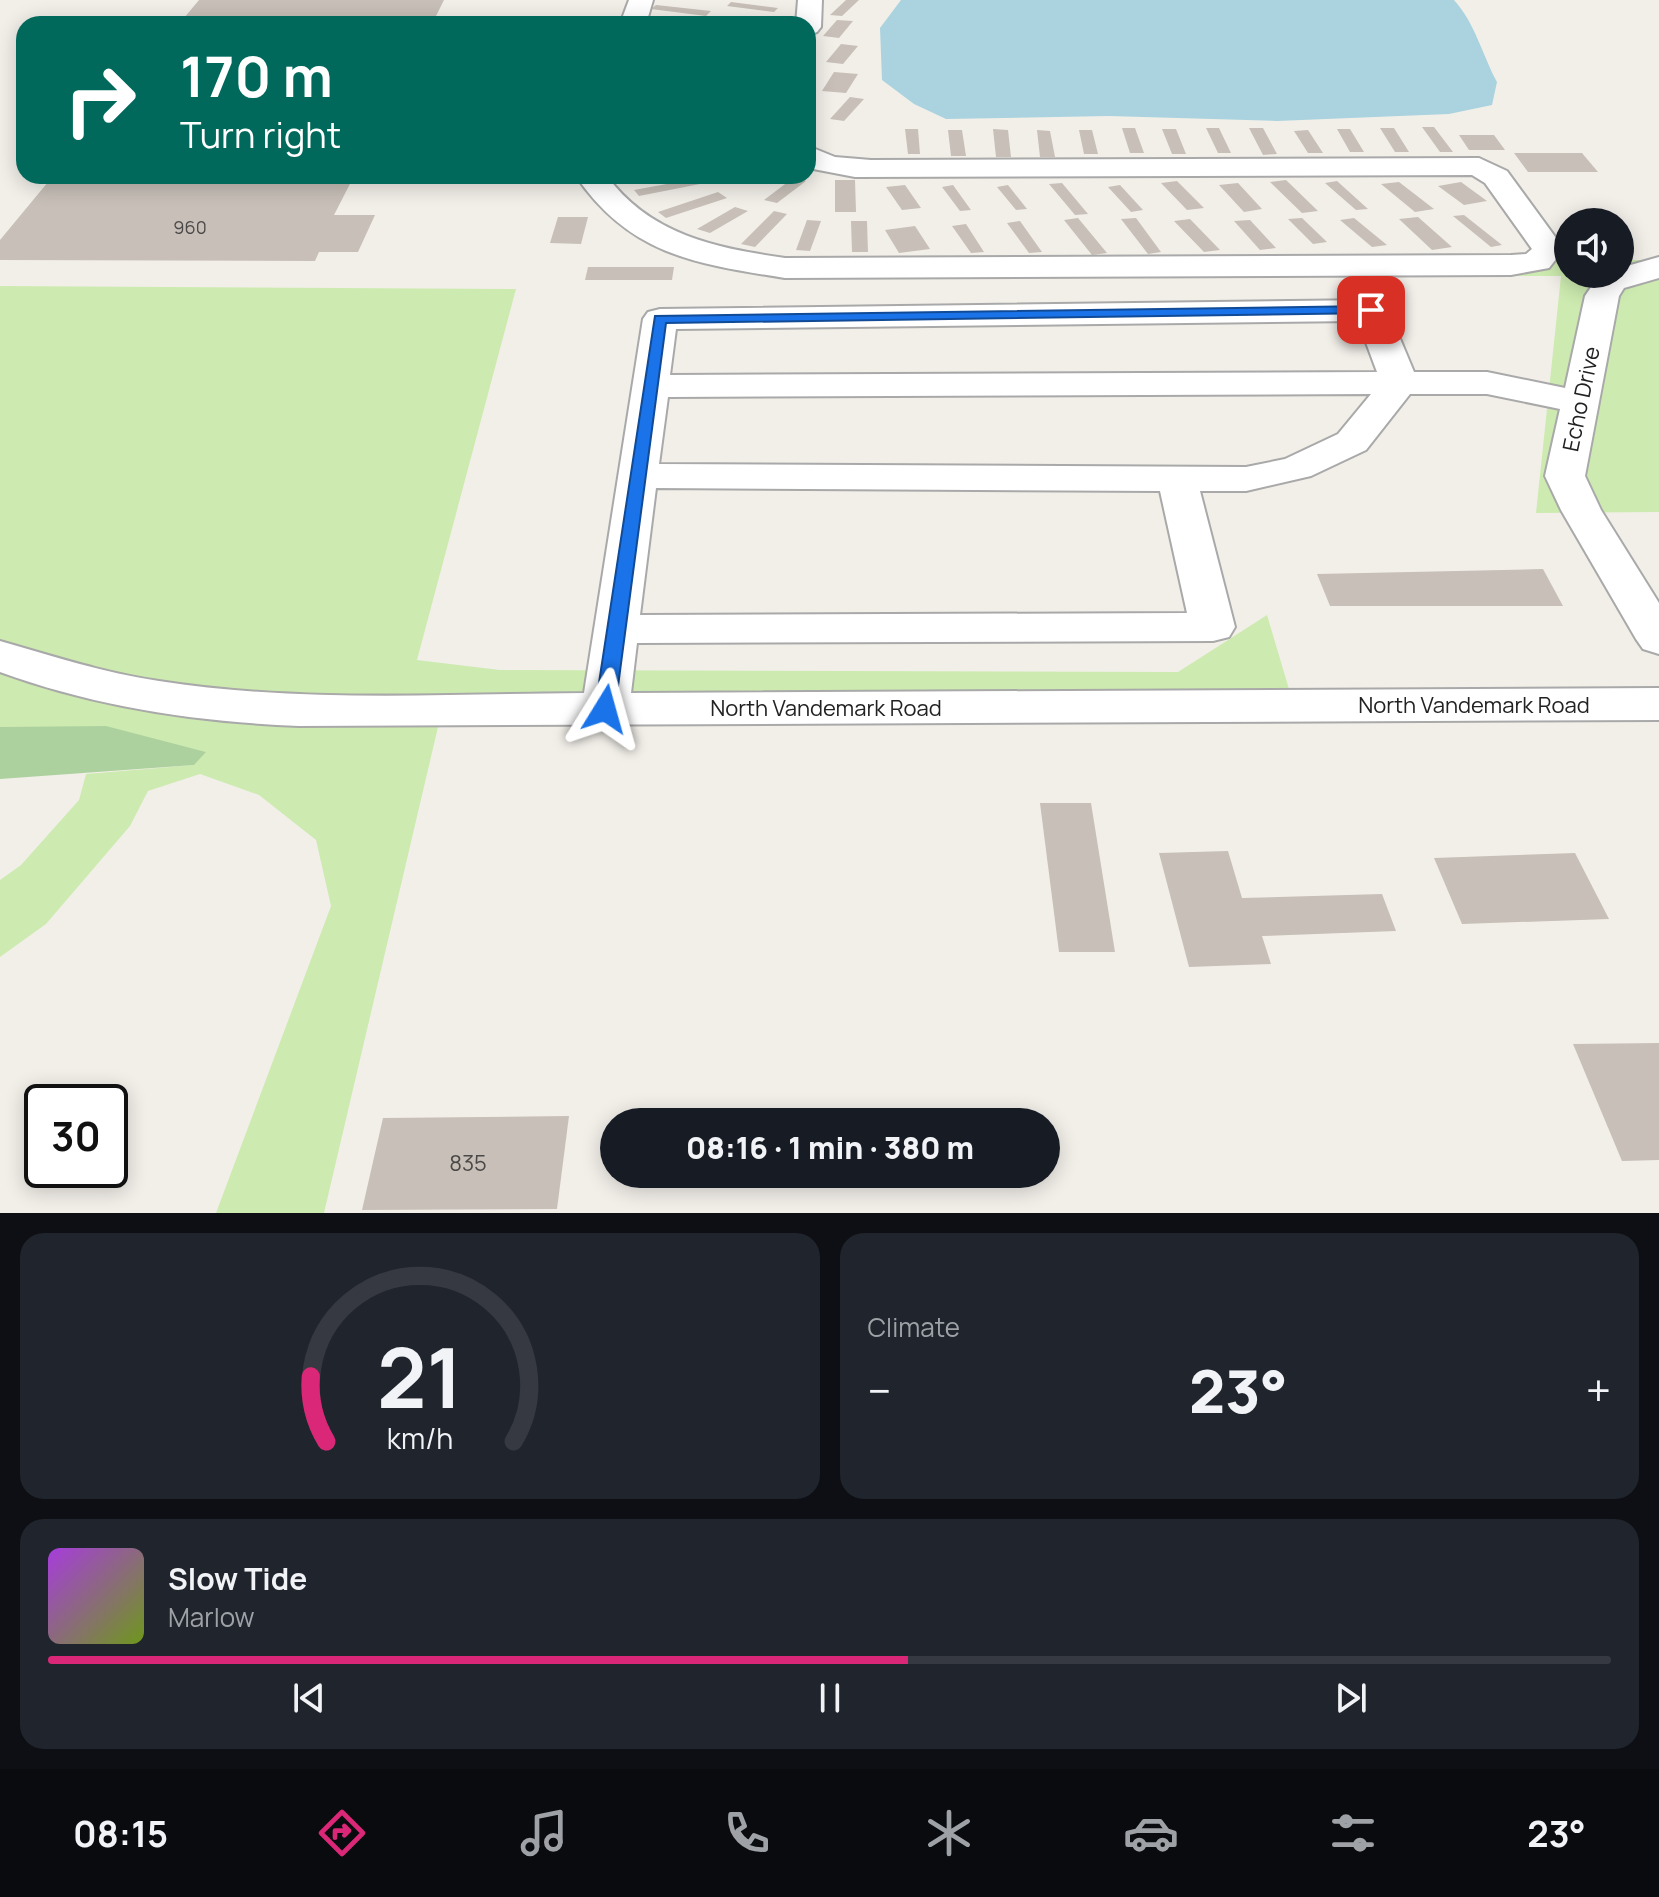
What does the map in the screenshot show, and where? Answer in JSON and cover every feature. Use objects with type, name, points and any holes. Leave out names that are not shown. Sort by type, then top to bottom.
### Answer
[{"type":"street","points":[[816,161],[837,167],[871,169],[1479,167],[1496,177],[1554,260]]},
{"type":"street","points":[[596,184],[603,197],[642,229],[671,244],[711,255],[785,268],[1554,263]]},
{"type":"street","points":[[1634,272],[1659,267]]},
{"type":"street","name":"Echo Drive","points":[[1602,288],[1565,476],[1581,510],[1659,639]]},
{"type":"street","points":[[605,709],[660,319],[1371,310],[1400,383]]},
{"type":"street","points":[[639,476],[1246,479],[1297,468],[1352,442],[1400,383]]},
{"type":"street","points":[[651,386],[1487,383],[1580,402]]},
{"type":"street","points":[[617,629],[1213,627],[1177,478]]},
{"type":"street","name":"North Vandemark Road","points":[[0,656],[33,668],[122,690],[252,708],[1659,704]]},
{"type":"green space","points":[[1544,259],[1554,259],[1554,276],[1147,277]]},
{"type":"green space","points":[[1634,260],[1659,260],[1659,512],[1536,513],[1560,288],[1634,288]]},
{"type":"green space","points":[[0,286],[516,289],[417,660],[500,670],[1178,672],[1267,615],[1294,706],[442,710],[324,1213],[216,1213],[331,906],[316,840],[259,795],[200,774],[148,791],[130,826],[46,924],[0,957],[0,880],[21,865],[79,800],[86,774],[194,765],[205,752],[106,727],[0,727]]},
{"type":"green space","points":[[106,726],[206,752],[194,765],[0,779],[0,727]]},
{"type":"water","points":[[901,0],[1454,0],[1473,29],[1497,82],[1492,105],[1449,114],[1277,121],[1109,116],[946,119],[914,104],[882,80],[880,28]]},
{"type":"building","points":[[199,0],[444,0],[436,16],[186,16]]},
{"type":"building","points":[[846,0],[859,0],[842,16],[830,15]]},
{"type":"building","points":[[731,2],[778,8],[774,12],[727,6]]},
{"type":"building","points":[[656,5],[711,11],[706,16],[651,9]]},
{"type":"building","points":[[837,20],[853,21],[839,38],[823,36]]},
{"type":"building","points":[[841,44],[858,46],[843,64],[826,62]]},
{"type":"building","points":[[834,72],[858,74],[846,93],[822,91]]},
{"type":"building","points":[[850,97],[864,99],[844,121],[830,119]]},
{"type":"building","points":[[1422,127],[1434,127],[1453,152],[1440,152]]},
{"type":"building","points":[[1122,128],[1135,128],[1144,153],[1130,153]]},
{"type":"building","points":[[1206,128],[1219,128],[1231,153],[1218,153]]},
{"type":"building","points":[[1249,128],[1263,128],[1277,154],[1263,155]]},
{"type":"building","points":[[1380,128],[1394,128],[1409,152],[1395,152]]},
{"type":"building","points":[[905,129],[918,129],[920,154],[908,154]]},
{"type":"building","points":[[993,129],[1008,130],[1011,157],[996,157]]},
{"type":"building","points":[[1162,129],[1176,129],[1186,154],[1172,154]]},
{"type":"building","points":[[1337,129],[1350,129],[1364,152],[1350,152]]},
{"type":"building","points":[[948,130],[962,130],[966,156],[951,156]]},
{"type":"building","points":[[1037,130],[1050,131],[1055,157],[1040,157]]},
{"type":"building","points":[[1079,130],[1092,130],[1098,154],[1084,154]]},
{"type":"building","points":[[1308,130],[1323,153],[1308,153],[1294,131]]},
{"type":"building","points":[[1459,135],[1494,135],[1505,150],[1469,150]]},
{"type":"building","points":[[1514,153],[1582,153],[1598,172],[1528,172]]},
{"type":"building","points":[[835,180],[855,180],[856,212],[835,212]]},
{"type":"building","points":[[1286,180],[1318,211],[1302,213],[1270,182]]},
{"type":"building","points":[[1177,181],[1204,208],[1187,210],[1161,183]]},
{"type":"building","points":[[1337,181],[1368,209],[1356,210],[1325,183]]},
{"type":"building","points":[[1399,182],[1434,209],[1415,212],[1381,184]]},
{"type":"building","points":[[1461,182],[1487,201],[1464,205],[1438,186]]},
{"type":"building","points":[[1062,183],[1088,214],[1075,215],[1049,184]]},
{"type":"building","points":[[1238,183],[1262,209],[1244,212],[1219,185]]},
{"type":"building","points":[[46,184],[350,184],[334,215],[375,215],[358,252],[319,252],[315,261],[0,260],[0,240]]},
{"type":"building","points":[[667,184],[700,184],[639,196],[634,190]]},
{"type":"building","points":[[785,184],[802,184],[777,203],[764,200]]},
{"type":"building","points":[[905,185],[921,208],[902,210],[886,187]]},
{"type":"building","points":[[953,185],[971,210],[960,211],[942,187]]},
{"type":"building","points":[[1008,185],[1027,209],[1016,210],[997,187]]},
{"type":"building","points":[[1120,185],[1143,210],[1131,212],[1108,187]]},
{"type":"building","points":[[718,192],[727,198],[666,218],[658,212]]},
{"type":"building","points":[[735,207],[748,211],[710,233],[697,229]]},
{"type":"building","points":[[774,211],[787,214],[755,247],[741,244]]},
{"type":"building","points":[[1464,215],[1502,245],[1491,247],[1453,216]]},
{"type":"building","points":[[558,217],[588,217],[581,244],[550,243]]},
{"type":"building","points":[[1418,217],[1452,247],[1432,250],[1399,219]]},
{"type":"building","points":[[1078,218],[1107,253],[1092,255],[1064,220]]},
{"type":"building","points":[[1136,218],[1161,252],[1148,254],[1121,219]]},
{"type":"building","points":[[1302,218],[1327,242],[1313,244],[1288,219]]},
{"type":"building","points":[[1354,218],[1387,245],[1372,247],[1340,220]]},
{"type":"building","points":[[1190,219],[1220,250],[1204,252],[1174,221]]},
{"type":"building","points":[[807,220],[821,221],[810,251],[796,250]]},
{"type":"building","points":[[1250,220],[1276,248],[1260,250],[1234,221]]},
{"type":"building","points":[[851,221],[867,221],[868,252],[852,252]]},
{"type":"building","points":[[1020,221],[1042,252],[1029,253],[1007,223]]},
{"type":"building","points":[[966,224],[984,252],[971,253],[952,226]]},
{"type":"building","points":[[915,226],[930,249],[899,253],[885,230]]},
{"type":"building","points":[[588,267],[674,267],[672,280],[585,280]]},
{"type":"building","points":[[1543,569],[1563,606],[1330,606],[1317,574]]},
{"type":"building","points":[[1040,803],[1091,803],[1115,952],[1059,952]]},
{"type":"building","points":[[1228,851],[1242,898],[1382,894],[1396,931],[1262,936],[1271,964],[1189,967],[1159,853]]},
{"type":"building","points":[[1575,853],[1609,919],[1462,924],[1434,858]]},
{"type":"building","points":[[1659,1043],[1659,1160],[1622,1161],[1573,1044]]},
{"type":"building","points":[[569,1116],[557,1209],[362,1210],[383,1118]]},
{"type":"route","points":[[605,709],[660,319],[1371,310]]}]
